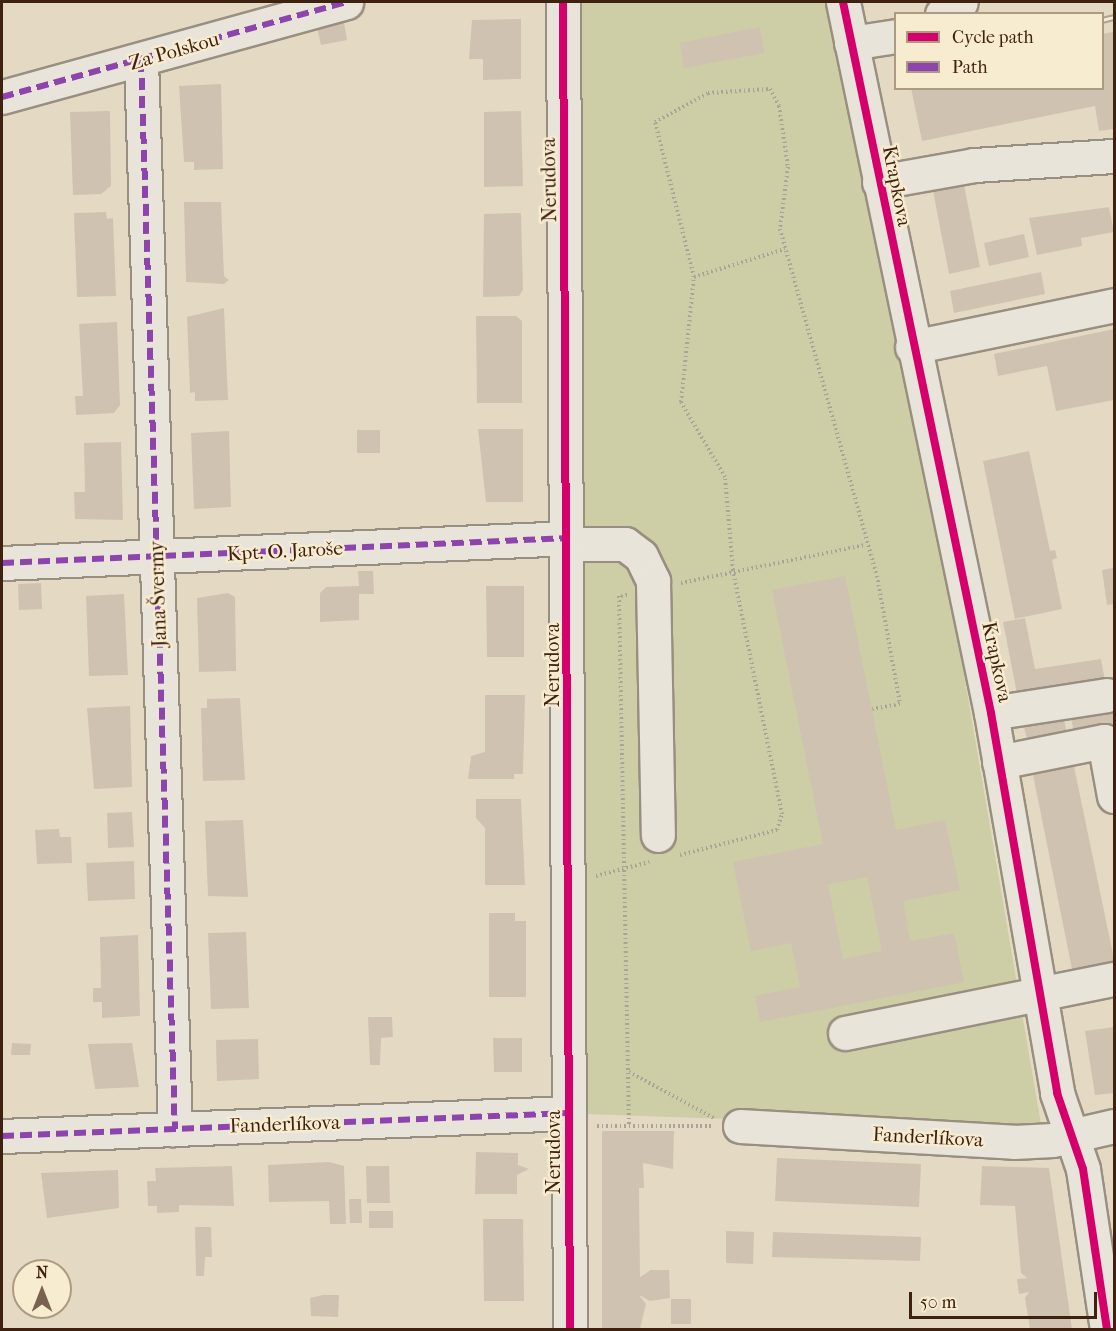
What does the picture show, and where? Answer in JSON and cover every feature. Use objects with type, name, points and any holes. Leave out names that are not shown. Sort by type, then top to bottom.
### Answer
[{"type":"street","name":"Za Polskou","points":[[2,97],[346,2]]},
{"type":"street","name":"Nerudova","points":[[563,2],[569,541],[570,1329]]},
{"type":"street","name":"Krapkova","points":[[843,2],[912,347],[991,713],[1060,1107],[1081,1156],[1104,1236],[1107,1329]]},
{"type":"street","points":[[945,12],[961,2]]},
{"type":"street","points":[[851,43],[894,36]]},
{"type":"street","name":"Jana Švermy","points":[[141,60],[175,1129]]},
{"type":"street","points":[[879,182],[974,165],[1114,156]]},
{"type":"street","points":[[912,347],[1114,305]]},
{"type":"street","name":"Kpt. O. Jaroše","points":[[2,563],[569,541],[625,544],[642,556],[653,581],[662,851]]},
{"type":"street","points":[[991,713],[1107,695]]},
{"type":"street","points":[[999,762],[1104,741],[1114,796]]},
{"type":"street","points":[[845,1033],[1040,991],[1114,980]]},
{"type":"street","name":"Fanderlíkova","points":[[2,1136],[175,1129],[569,1119]]},
{"type":"street","name":"Fanderlíkova","points":[[734,1126],[1014,1142],[1072,1136],[1114,1126]]},
{"type":"path","points":[[569,883],[662,851],[777,830],[782,814],[733,570],[725,477],[681,402],[694,277],[655,122],[708,93],[770,89],[779,106],[788,167],[780,229],[877,576],[900,704],[872,709]]},
{"type":"path","points":[[694,277],[785,249]]},
{"type":"path","points":[[628,1072],[734,1126]]},
{"type":"path","points":[[569,1119],[734,1126]]},
{"type":"green space","points":[[581,2],[827,2],[960,651],[1042,1130],[585,1114]]},
{"type":"building","points":[[343,16],[347,40],[321,45],[316,23]]},
{"type":"building","points":[[521,19],[521,79],[483,80],[483,59],[469,59],[472,20]]},
{"type":"building","points":[[760,27],[764,53],[684,68],[680,43]]},
{"type":"building","points":[[1114,32],[1114,129],[1099,131],[1095,106],[922,141],[911,90],[1104,90],[1104,34]]},
{"type":"building","points":[[221,84],[223,169],[194,170],[194,162],[184,162],[179,86]]},
{"type":"building","points":[[110,111],[111,186],[101,194],[73,195],[70,112]]},
{"type":"building","points":[[521,111],[523,186],[484,187],[484,112]]},
{"type":"building","points":[[964,185],[980,267],[949,274],[933,191]]},
{"type":"building","points":[[184,202],[221,202],[224,276],[229,280],[224,284],[186,282]]},
{"type":"building","points":[[1109,207],[1114,232],[1081,238],[1082,246],[1037,255],[1029,218]]},
{"type":"building","points":[[106,212],[107,219],[113,218],[116,296],[77,297],[74,213]]},
{"type":"building","points":[[521,213],[523,290],[519,296],[483,297],[484,214]]},
{"type":"building","points":[[1024,234],[1029,257],[989,266],[984,243]]},
{"type":"building","points":[[1041,272],[1045,294],[954,313],[950,291]]},
{"type":"building","points":[[224,308],[228,400],[195,401],[195,392],[190,393],[187,317]]},
{"type":"building","points":[[476,316],[516,316],[522,321],[522,403],[477,403]]},
{"type":"building","points":[[117,322],[120,405],[114,413],[76,415],[75,396],[83,396],[79,324]]},
{"type":"building","points":[[1114,329],[1114,400],[1056,411],[1047,366],[998,376],[994,354]]},
{"type":"building","points":[[478,429],[523,429],[523,502],[486,502]]},
{"type":"building","points":[[357,430],[380,430],[380,453],[357,453]]},
{"type":"building","points":[[229,431],[231,507],[194,509],[191,433]]},
{"type":"building","points":[[121,442],[123,520],[75,519],[74,492],[85,492],[84,443]]},
{"type":"building","points":[[1029,451],[1050,551],[1055,550],[1057,558],[1052,560],[1062,609],[1015,619],[983,461]]},
{"type":"building","points":[[1114,568],[1114,604],[1107,605],[1102,570]]},
{"type":"building","points":[[358,571],[373,571],[374,594],[359,594],[359,620],[320,622],[320,593],[326,587],[359,586]]},
{"type":"building","points":[[845,576],[896,830],[945,820],[960,890],[903,901],[910,941],[954,933],[964,982],[760,1022],[755,996],[800,987],[791,943],[751,951],[733,862],[823,844],[772,590]],"holes":[[[867,877],[882,951],[843,959],[828,884]]]},
{"type":"building","points":[[41,583],[42,609],[19,610],[18,584]]},
{"type":"building","points":[[486,586],[524,586],[524,657],[487,657]]},
{"type":"building","points":[[228,593],[235,597],[236,671],[199,672],[197,598]]},
{"type":"building","points":[[124,594],[128,675],[89,676],[86,596]]},
{"type":"building","points":[[1025,618],[1035,669],[1101,659],[1105,681],[1017,694],[1003,622]]},
{"type":"building","points":[[485,695],[525,695],[523,774],[514,774],[514,779],[468,779],[471,756],[485,752]]},
{"type":"building","points":[[240,698],[245,780],[203,781],[201,708],[207,708],[207,699]]},
{"type":"building","points":[[1114,704],[1114,724],[1074,733],[1070,713]]},
{"type":"building","points":[[130,706],[132,787],[94,789],[87,708]]},
{"type":"building","points":[[1063,715],[1067,734],[1028,743],[1023,723]]},
{"type":"building","points":[[1072,757],[1114,959],[1114,971],[1074,979],[1031,765]]},
{"type":"building","points":[[476,799],[521,799],[525,885],[485,885],[485,828],[476,818]]},
{"type":"building","points":[[132,812],[134,847],[108,848],[107,813]]},
{"type":"building","points":[[243,820],[248,897],[208,896],[205,821]]},
{"type":"building","points":[[59,829],[60,837],[71,837],[72,863],[37,864],[35,830]]},
{"type":"building","points":[[134,861],[135,899],[88,901],[86,863]]},
{"type":"building","points":[[489,913],[515,913],[515,921],[526,921],[526,997],[489,997]]},
{"type":"building","points":[[246,932],[249,1008],[211,1009],[208,933]]},
{"type":"building","points":[[138,935],[140,1016],[102,1018],[102,1002],[93,1002],[93,988],[101,988],[100,937]]},
{"type":"building","points":[[368,1017],[392,1017],[393,1037],[381,1038],[380,1065],[370,1065]]},
{"type":"building","points":[[1114,1027],[1114,1093],[1095,1095],[1085,1031]]},
{"type":"building","points":[[493,1038],[522,1038],[522,1072],[494,1072]]},
{"type":"building","points":[[258,1039],[259,1079],[217,1081],[216,1040]]},
{"type":"building","points":[[12,1043],[31,1044],[30,1055],[11,1055]]},
{"type":"building","points":[[132,1043],[139,1087],[95,1089],[88,1044]]},
{"type":"building","points":[[602,1131],[674,1131],[673,1169],[643,1163],[644,1188],[639,1188],[640,1277],[651,1270],[669,1270],[670,1298],[650,1301],[639,1295],[646,1304],[640,1329],[602,1329]]},
{"type":"building","points":[[476,1152],[518,1153],[518,1165],[529,1169],[517,1175],[517,1194],[475,1194]]},
{"type":"building","points":[[777,1158],[921,1164],[919,1207],[775,1201]]},
{"type":"building","points":[[329,1162],[344,1166],[346,1224],[330,1224],[329,1201],[269,1202],[268,1165]]},
{"type":"building","points":[[232,1166],[234,1206],[179,1205],[179,1212],[157,1213],[157,1206],[148,1206],[147,1181],[156,1181],[155,1168]]},
{"type":"building","points":[[366,1166],[389,1166],[390,1203],[367,1203]]},
{"type":"building","points":[[982,1166],[1049,1168],[1072,1329],[1030,1329],[1025,1298],[1029,1292],[1019,1294],[1017,1279],[1027,1278],[1021,1273],[1015,1206],[980,1205]]},
{"type":"building","points":[[118,1170],[119,1208],[47,1218],[41,1173]]},
{"type":"building","points":[[349,1199],[361,1199],[362,1223],[350,1223]]},
{"type":"building","points":[[369,1211],[393,1211],[393,1228],[369,1228]]},
{"type":"building","points":[[483,1219],[523,1219],[524,1301],[484,1301]]},
{"type":"building","points":[[195,1227],[211,1227],[212,1257],[205,1257],[204,1276],[196,1276]]},
{"type":"building","points":[[726,1231],[754,1232],[753,1264],[726,1263]]},
{"type":"building","points":[[773,1232],[921,1237],[920,1261],[772,1257]]},
{"type":"building","points":[[339,1295],[338,1317],[311,1316],[310,1298]]},
{"type":"building","points":[[671,1299],[691,1299],[691,1324],[671,1324]]},
{"type":"railway","points":[[1104,20],[1114,17]]},
{"type":"marked path","points":[[2,97],[346,2]]},
{"type":"marked path","points":[[141,60],[175,1129]]},
{"type":"marked path","points":[[2,563],[569,538]]},
{"type":"marked path","points":[[2,1136],[569,1113]]},
{"type":"cycle path","points":[[563,2],[570,1330]]},
{"type":"cycle path","points":[[843,2],[991,713],[1057,1093],[1083,1169],[1107,1330]]}]
